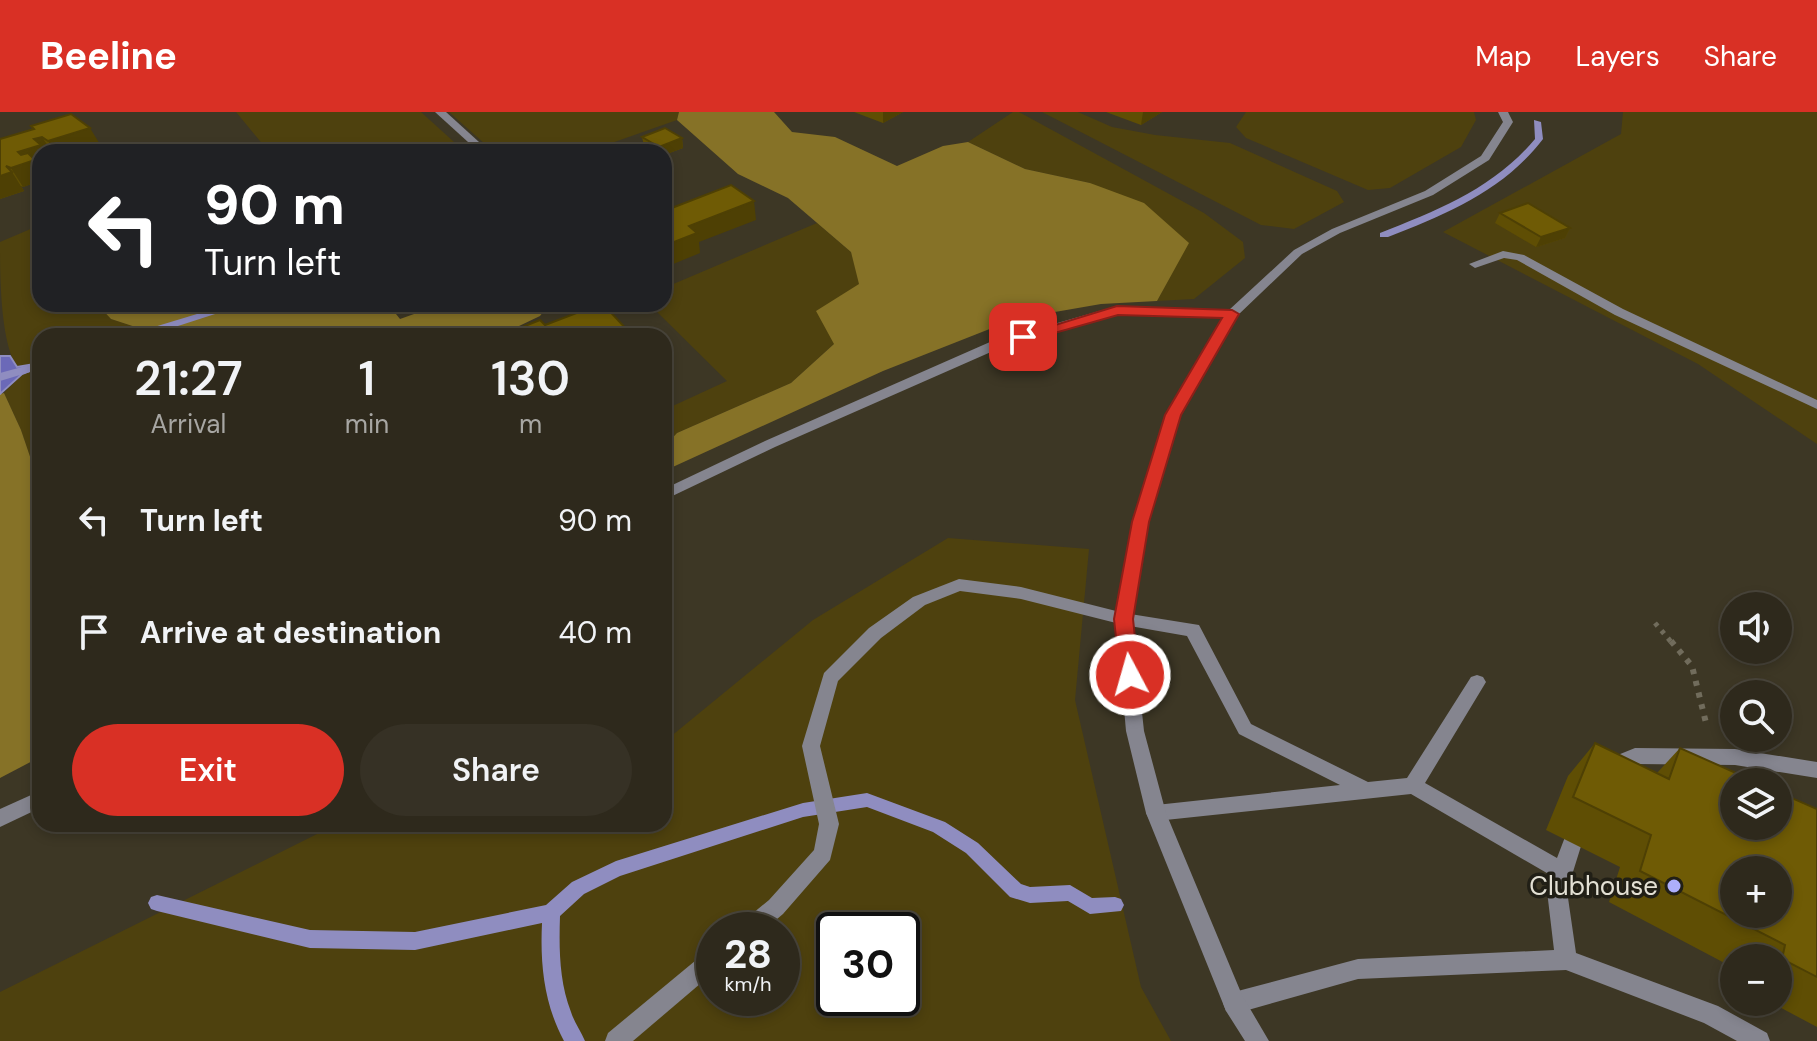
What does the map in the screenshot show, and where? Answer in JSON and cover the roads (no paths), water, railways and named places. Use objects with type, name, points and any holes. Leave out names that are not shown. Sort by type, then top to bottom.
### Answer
[{"type":"street","points":[[440,112],[476,144]]},
{"type":"street","points":[[1258,1041],[1234,1003],[1156,813],[1135,731],[1124,619],[1141,522],[1173,415],[1232,314],[1298,252],[1336,231],[1429,193],[1485,158],[1508,122],[1503,112]]},
{"type":"street","points":[[1475,264],[1503,254],[1520,257],[1619,312],[1817,405]]},
{"type":"street","points":[[672,491],[770,444],[995,345],[1117,310],[1232,314]]},
{"type":"street","points":[[770,912],[823,854],[829,824],[811,746],[830,678],[875,633],[919,601],[959,585],[1021,593],[1124,619],[1193,630],[1245,729],[1365,790]]},
{"type":"street","points":[[1413,786],[1477,682]]},
{"type":"street","points":[[1594,774],[1635,756],[1735,757],[1817,770]]},
{"type":"street","points":[[1156,813],[1413,786],[1563,872]]},
{"type":"street","points":[[0,818],[32,803]]},
{"type":"street","points":[[1566,960],[1557,891],[1572,843]]},
{"type":"street","points":[[1234,1003],[1358,969],[1566,960],[1710,1014],[1759,1041]]},
{"type":"street","points":[[616,1041],[696,973]]},
{"type":"waterway","points":[[1384,235],[1427,218],[1489,187],[1524,157],[1539,139],[1537,122]]},
{"type":"waterway","points":[[162,328],[214,312]]},
{"type":"waterway","points":[[0,377],[32,367]]},
{"type":"waterway","points":[[551,912],[578,888],[616,869],[803,810],[867,800],[939,827],[972,848],[1016,891],[1030,895],[1070,893],[1090,906],[1115,905]]},
{"type":"waterway","points":[[157,903],[310,939],[415,941],[551,912]]},
{"type":"waterway","points":[[551,912],[552,978],[560,1010],[575,1041]]},
{"type":"place","name":"Clubhouse","points":[[1674,886]]}]
